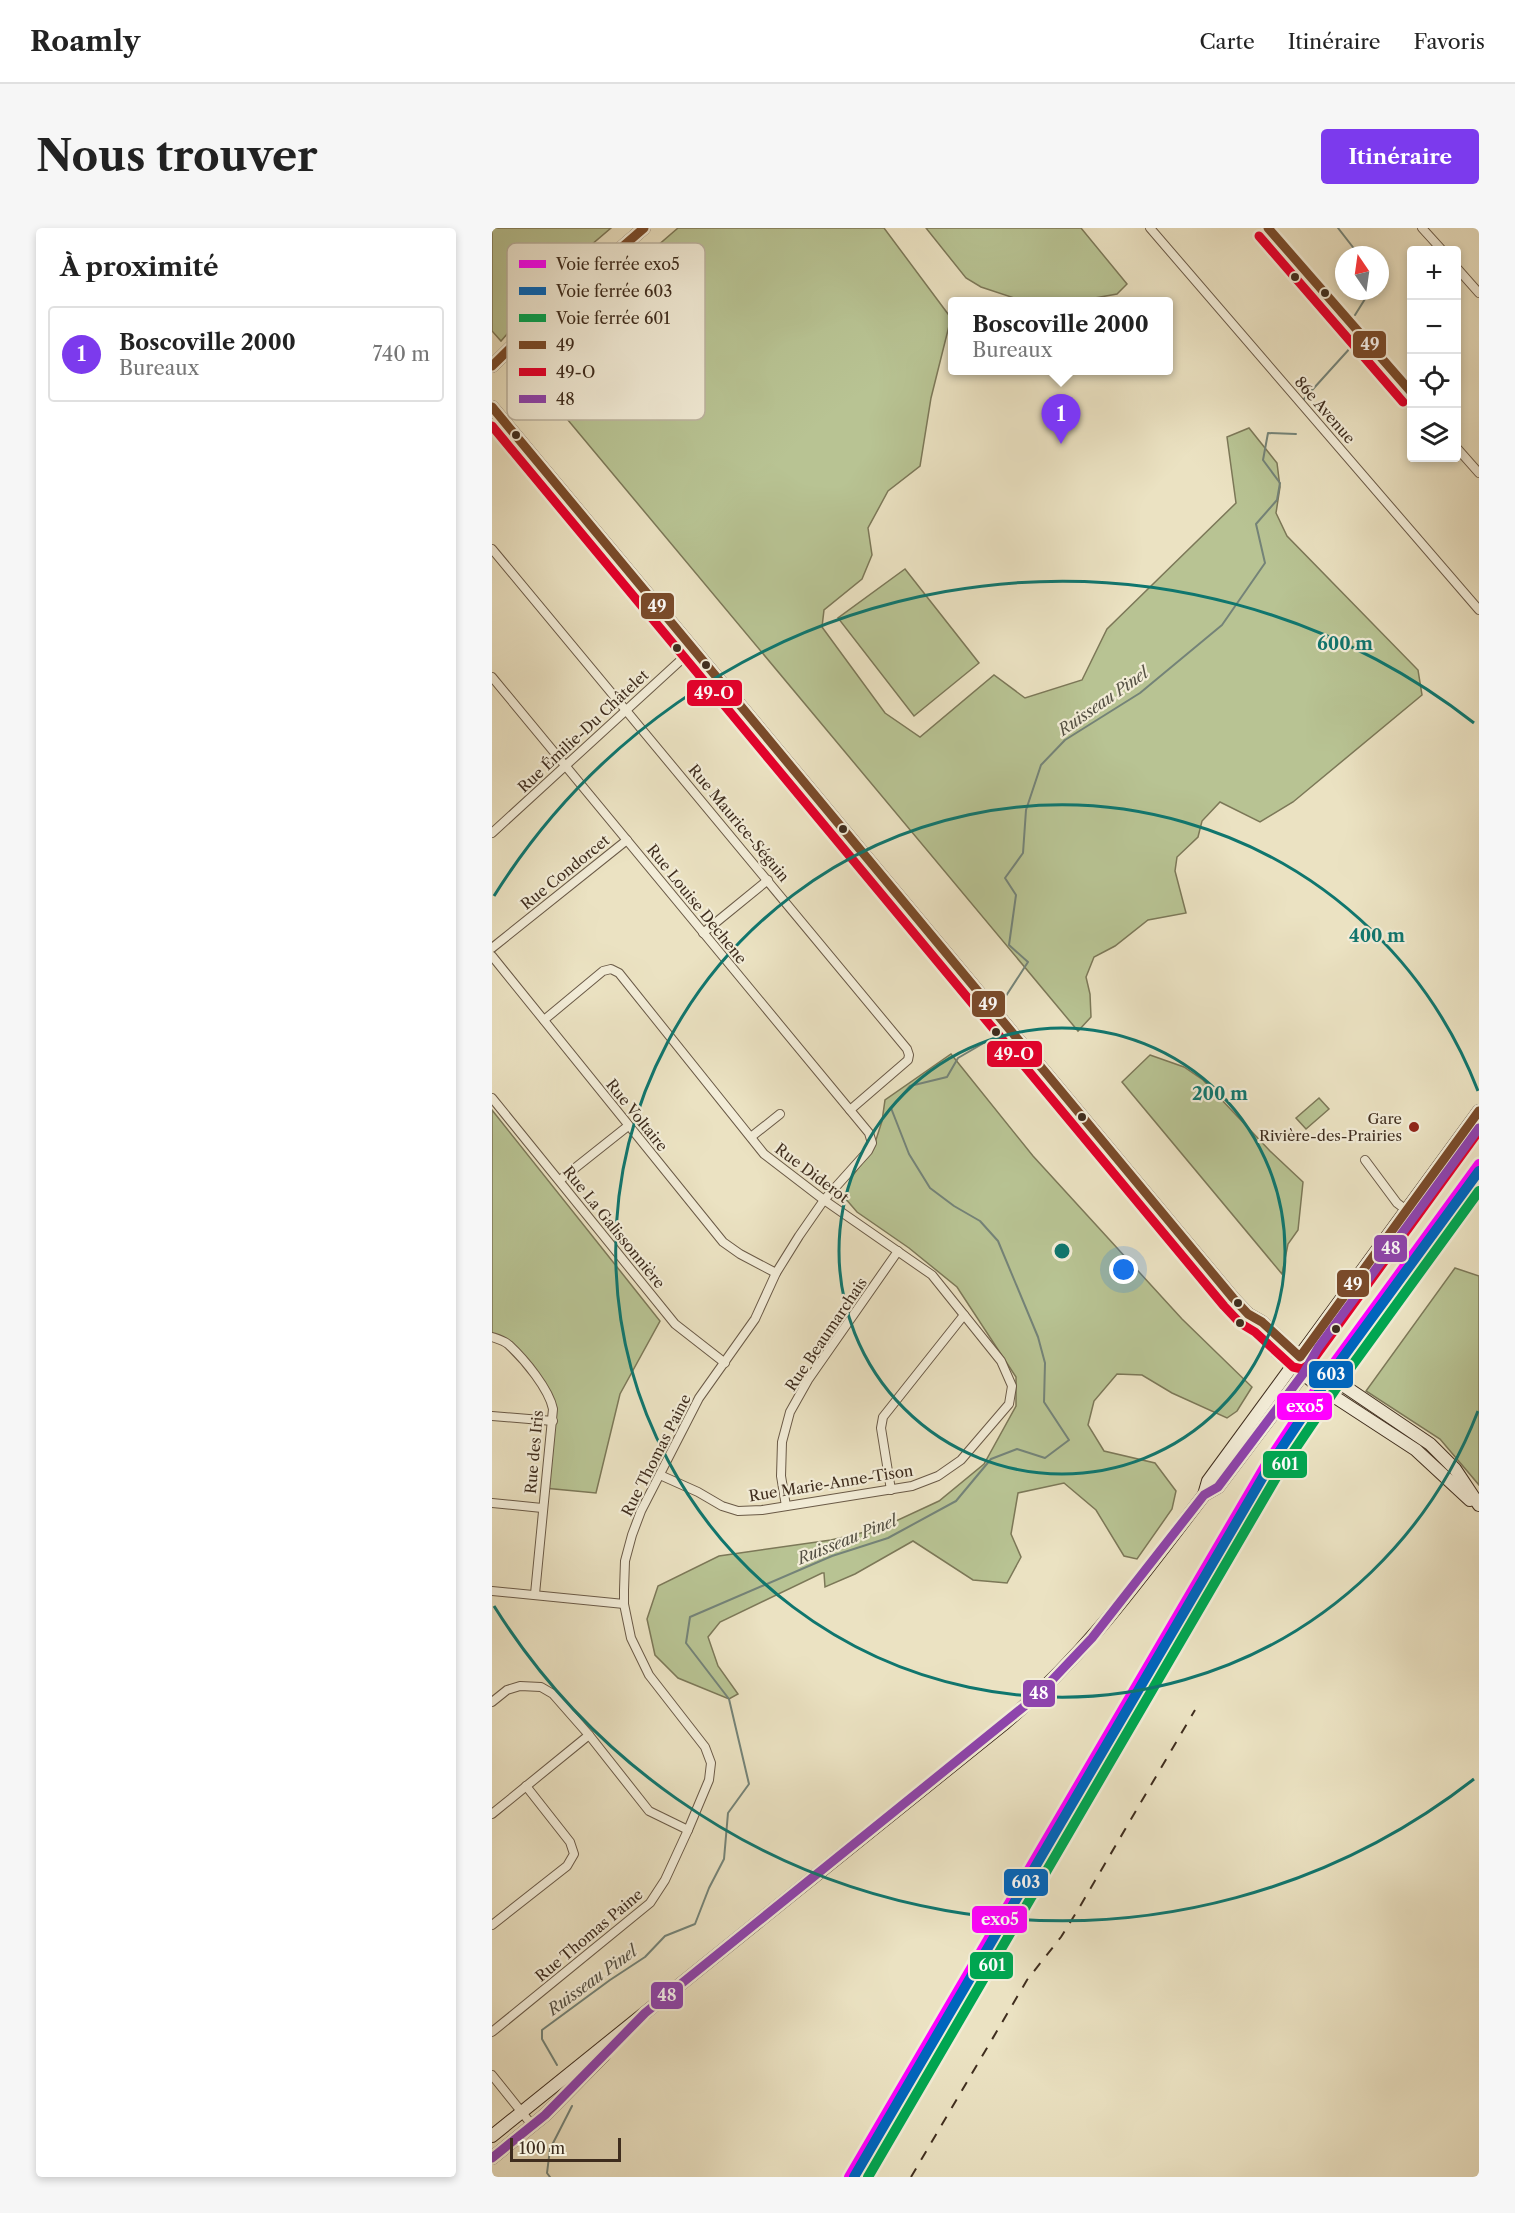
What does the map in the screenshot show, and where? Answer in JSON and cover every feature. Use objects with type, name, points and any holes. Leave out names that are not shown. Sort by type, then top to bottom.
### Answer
[{"type":"street","points":[[627,243],[644,228]]},
{"type":"street","name":"86e Avenue","points":[[1150,228],[1479,610]]},
{"type":"street","points":[[1268,228],[1407,388]]},
{"type":"street","points":[[1422,228],[1438,246]]},
{"type":"street","points":[[1461,273],[1479,293]]},
{"type":"street","points":[[492,366],[507,352]]},
{"type":"street","points":[[492,407],[1248,1314],[1255,1331],[1302,1365],[1322,1388],[1416,1450],[1479,1507]]},
{"type":"street","points":[[1461,453],[1479,473]]},
{"type":"street","name":"Rue Maurice-Séguin","points":[[492,549],[908,1049],[908,1060],[849,1110]]},
{"type":"street","name":"Rue Émilie-Du Châtelet","points":[[493,830],[693,649]]},
{"type":"street","name":"Rue Louise Dechene","points":[[492,677],[869,1133],[872,1143],[868,1151]]},
{"type":"street","name":"Rue Condorcet","points":[[492,948],[627,840]]},
{"type":"street","points":[[703,933],[768,879]]},
{"type":"street","name":"Rue Voltaire","points":[[492,956],[723,1242],[776,1273]]},
{"type":"street","name":"Rue Diderot","points":[[544,1020],[603,971],[615,970],[764,1154],[824,1200],[932,1275],[1001,1361],[1009,1377],[1012,1395]]},
{"type":"street","name":"Rue La Galissonnière","points":[[492,1098],[675,1324],[725,1363]]},
{"type":"street","points":[[492,2136],[1036,1696],[1092,1638],[1204,1495],[1218,1487],[1302,1365],[1318,1348],[1479,1111]]},
{"type":"street","points":[[750,1137],[780,1114]]},
{"type":"street","points":[[560,1180],[628,1126]]},
{"type":"street","points":[[1411,1213],[1479,1128]]},
{"type":"street","name":"Rue Thomas Paine","points":[[492,2032],[650,1903],[665,1880],[688,1830],[709,1780],[710,1758],[705,1747],[649,1676],[631,1638],[624,1604],[624,1575],[628,1548],[641,1511],[699,1398],[755,1319],[776,1273],[824,1200],[868,1151]]},
{"type":"street","points":[[1365,1160],[1397,1203],[1411,1213]]},
{"type":"street","name":"Rue Beaumarchais","points":[[786,1506],[781,1476],[782,1442],[790,1412],[808,1380],[898,1251]]},
{"type":"street","points":[[891,1490],[881,1428],[883,1417],[964,1315]]},
{"type":"street","name":"Rue des Iris","points":[[492,1337],[508,1344],[551,1398],[553,1421],[542,1508],[535,1594]]},
{"type":"street","name":"Rue Marie-Anne-Tison","points":[[660,1476],[698,1492],[722,1506],[738,1511],[786,1506],[912,1486],[938,1476],[961,1460],[1004,1412],[1012,1395]]},
{"type":"street","points":[[492,1416],[553,1421]]},
{"type":"street","points":[[492,1503],[542,1508]]},
{"type":"street","points":[[492,1591],[624,1604]]},
{"type":"street","points":[[492,1702],[507,1690],[534,1685],[559,1698],[649,1811],[688,1830]]},
{"type":"street","points":[[492,1814],[589,1735]]},
{"type":"street","points":[[492,1925],[567,1866],[574,1854],[570,1842],[526,1786]]},
{"type":"street","points":[[492,2158],[532,2125],[645,2013]]},
{"type":"street","points":[[492,2075],[532,2125]]},
{"type":"green space","points":[[492,228],[611,228],[593,243],[507,243],[507,334],[501,341],[492,331]]},
{"type":"green space","points":[[678,228],[884,228],[948,314],[948,330],[931,398],[920,466],[888,491],[868,528],[872,555],[862,579],[824,610],[822,627],[885,713],[920,737],[994,675],[1025,698],[1082,680],[1107,629],[1236,503],[1227,437],[1249,428],[1277,463],[1280,487],[1276,513],[1287,536],[1418,670],[1422,695],[1293,802],[1260,822],[1220,802],[1202,821],[1198,837],[1177,857],[1175,871],[1186,913],[1148,920],[1115,946],[1094,957],[1086,977],[1090,994],[1091,1017],[1078,1031],[568,420],[705,420],[705,243],[661,243]]},
{"type":"green space","points":[[926,228],[1081,228],[1127,284],[1117,294],[1100,297],[1011,297],[981,287],[966,278]]},
{"type":"green space","points":[[905,569],[979,663],[914,716],[838,618]]},
{"type":"green space","points":[[951,1054],[1033,1156],[1182,1319],[1252,1387],[1237,1411],[1227,1418],[1172,1393],[1142,1375],[1117,1374],[1094,1401],[1088,1425],[1104,1451],[1155,1463],[1176,1491],[1172,1509],[1137,1559],[1124,1556],[1096,1510],[1064,1483],[1018,1493],[1011,1534],[1021,1557],[1007,1583],[973,1580],[913,1541],[855,1574],[825,1587],[824,1573],[822,1573],[720,1622],[708,1637],[718,1666],[738,1694],[729,1699],[678,1678],[655,1655],[647,1619],[658,1586],[719,1556],[870,1533],[939,1501],[984,1464],[1016,1406],[1016,1377],[957,1287],[909,1248],[857,1212],[845,1198],[851,1178],[874,1146],[882,1121],[885,1100]]},
{"type":"green space","points":[[1150,1055],[1184,1067],[1203,1080],[1270,1151],[1303,1182],[1298,1230],[1288,1244],[1282,1274],[1122,1082]]},
{"type":"green space","points":[[1319,1098],[1329,1109],[1306,1129],[1296,1118]]},
{"type":"green space","points":[[492,1110],[660,1321],[620,1394],[596,1493],[544,1488],[553,1421],[543,1386],[499,1339],[492,1337]]},
{"type":"green space","points":[[1455,1268],[1479,1276],[1479,1485],[1440,1439],[1366,1391]]},
{"type":"waterway","name":"Ruisseau Pinel","points":[[1338,228],[1352,246]]},
{"type":"waterway","name":"Ruisseau Pinel","points":[[1355,315],[1364,300]]},
{"type":"waterway","name":"Ruisseau Pinel","points":[[1304,399],[1352,346]]},
{"type":"waterway","name":"Ruisseau Pinel","points":[[1002,1002],[1028,962],[1009,945],[1016,895],[1005,878],[1023,853],[1026,810],[1041,765],[1065,740],[1140,693],[1222,625],[1265,563],[1256,524],[1277,500],[1280,483],[1263,460],[1268,433],[1296,434]]},
{"type":"waterway","name":"Ruisseau Pinel","points":[[557,2065],[542,2039],[542,2030],[645,1957],[665,1936],[695,1924],[709,1888],[724,1859],[728,1813],[749,1784],[729,1699],[686,1643],[690,1617],[832,1556],[888,1538],[956,1501],[991,1459],[1017,1449],[1045,1458],[1069,1440],[1044,1402],[1045,1363],[1038,1337],[998,1241],[980,1221],[954,1206],[930,1188],[909,1154],[891,1108],[910,1086],[947,1077],[958,1058],[989,1040]]},
{"type":"waterway","name":"Ruisseau Pinel","points":[[550,2177],[547,2173],[550,2149],[572,2106]]},
{"type":"railway","points":[[911,2177],[1027,1980],[1061,1937],[1079,1908],[1195,1710]]},
{"type":"rail line","name":"exo5","points":[[849,2177],[1265,1466],[1326,1374],[1479,1164]]},
{"type":"rail line","name":"603","points":[[854,2177],[1267,1470],[1333,1371],[1479,1171]]},
{"type":"rail line","name":"601","points":[[868,2177],[1277,1476],[1343,1378],[1479,1191]]},
{"type":"transit line","name":"49","points":[[627,243],[644,228]]},
{"type":"transit line","name":"49","points":[[1268,228],[1407,387]]},
{"type":"transit line","name":"49-O","points":[[1259,236],[1403,402]]},
{"type":"transit line","name":"49","points":[[492,366],[507,351]]},
{"type":"transit line","name":"49","points":[[492,407],[1233,1298],[1248,1314],[1262,1322],[1300,1357],[1479,1111]]},
{"type":"transit line","name":"49-O","points":[[492,426],[1224,1306],[1240,1323],[1255,1332],[1293,1367],[1302,1369],[1310,1364],[1479,1131]]},
{"type":"transit line","name":"48","points":[[492,2158],[545,2115],[645,2013],[1037,1696],[1092,1638],[1204,1495],[1218,1487],[1303,1374],[1318,1348],[1479,1128]]},
{"type":"place","name":"Boscoville 2000","points":[[1061,444]]},
{"type":"place","name":"Gare Rivière-des-Prairies","points":[[1414,1127]]}]
